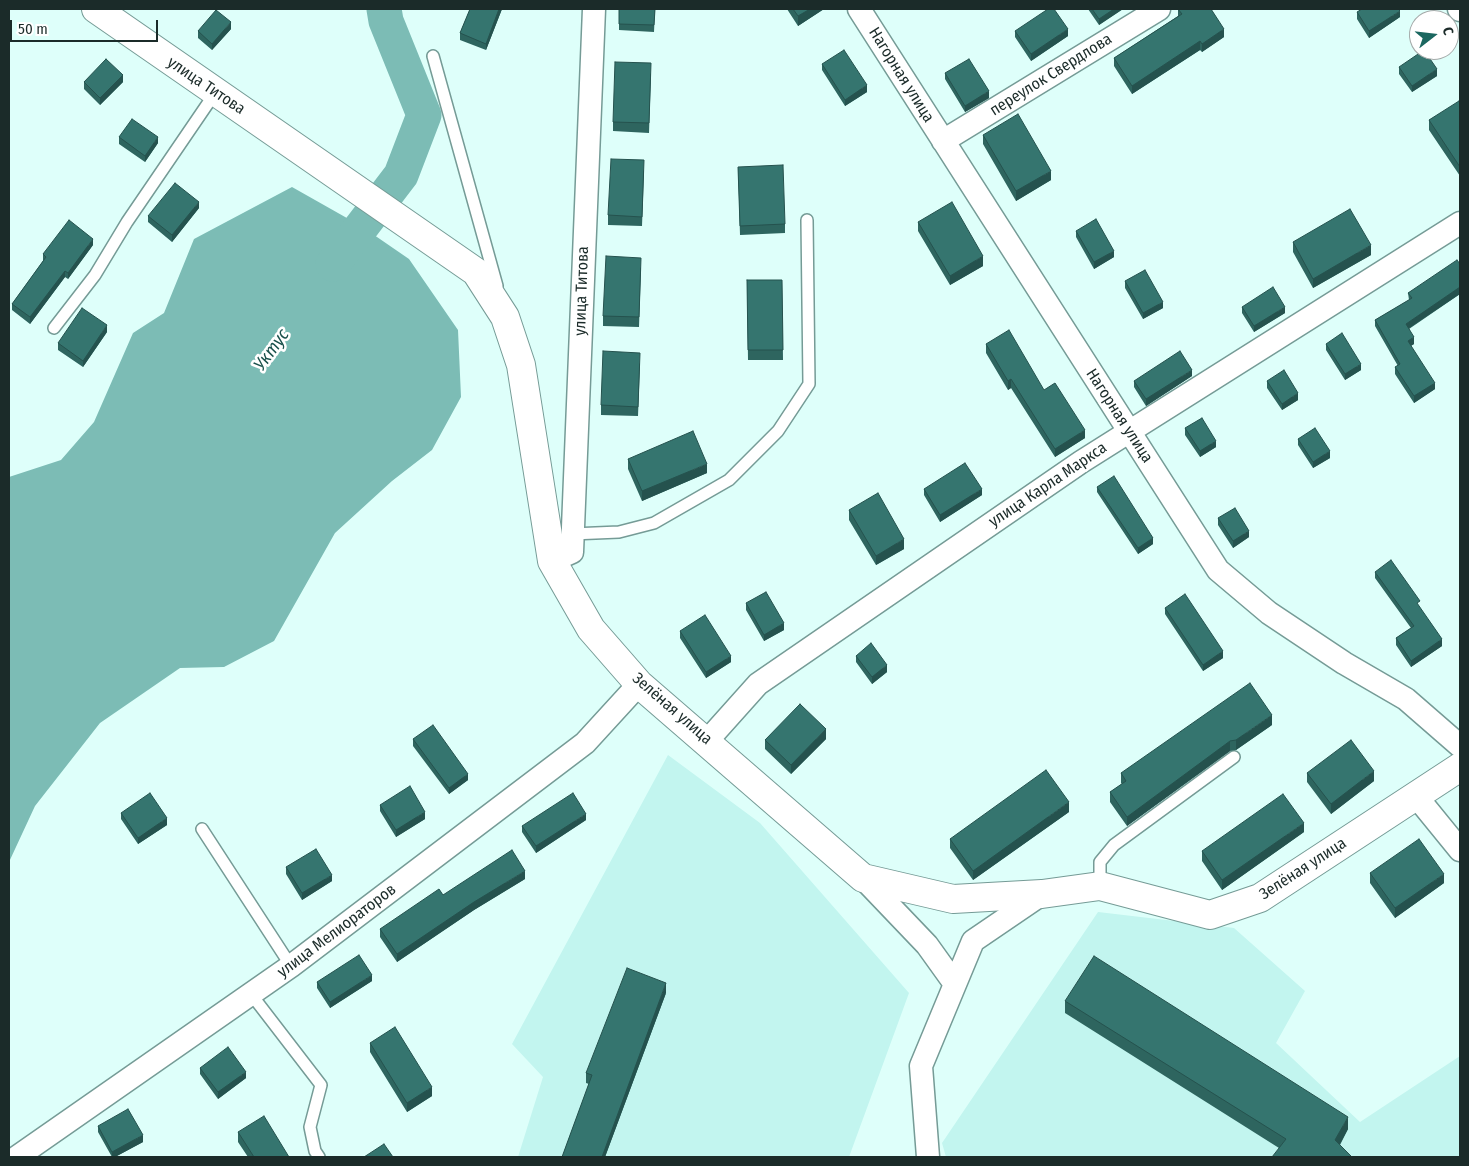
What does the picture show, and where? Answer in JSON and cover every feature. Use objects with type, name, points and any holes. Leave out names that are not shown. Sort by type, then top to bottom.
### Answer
[{"type":"street","name":"улица Титова","points":[[96,9],[476,272]]},
{"type":"street","name":"улица Титова","points":[[552,561],[572,552],[594,9]]},
{"type":"street","name":"Нагорная улица","points":[[859,9],[1218,570],[1269,613],[1344,663],[1406,699],[1460,746]]},
{"type":"street","name":"переулок Свердлова","points":[[943,141],[1158,9]]},
{"type":"street","name":"улица Карла Маркса","points":[[707,741],[758,684],[1128,431],[1460,223]]},
{"type":"street","name":"Зелёная улица","points":[[476,272],[505,317],[521,365],[552,561],[591,629],[639,684],[863,878],[953,899],[1042,894],[1100,886],[1210,915],[1260,898],[1460,766]]},
{"type":"street","name":"улица Мелиораторов","points":[[18,1157],[291,966],[585,743],[639,684]]},
{"type":"street","points":[[1416,796],[1460,850]]},
{"type":"street","points":[[863,878],[928,945],[955,984]]},
{"type":"street","points":[[928,1157],[921,1066],[973,941],[1042,894]]},
{"type":"lane","points":[[434,56],[505,317]]},
{"type":"lane","points":[[54,328],[95,275],[127,222],[215,93]]},
{"type":"lane","points":[[572,534],[619,532],[654,523],[729,480],[778,431],[809,384],[807,220]]},
{"type":"lane","points":[[1100,886],[1100,862],[1114,845],[1234,757]]},
{"type":"lane","points":[[202,829],[291,966]]},
{"type":"lane","points":[[251,994],[321,1085],[310,1127],[319,1157]]},
{"type":"shaded area","points":[[668,755],[760,823],[909,993],[849,1157],[518,1157],[543,1077],[512,1044]]},
{"type":"shaded area","points":[[1098,912],[1234,928],[1305,991],[1276,1043],[1360,1122],[1460,1056],[1460,1157],[946,1157],[942,1143]]},
{"type":"water","points":[[292,187],[361,226],[409,259],[458,330],[461,397],[432,450],[392,481],[335,533],[274,641],[224,667],[180,668],[100,723],[35,806],[9,862],[9,477],[61,460],[94,422],[133,333],[164,313],[194,239]]},
{"type":"building","points":[[470,9],[499,9],[486,44],[460,33]]},
{"type":"building","points":[[619,9],[655,9],[654,25],[619,24]]},
{"type":"building","points":[[793,9],[810,9],[798,16]]},
{"type":"building","points":[[1048,9],[1054,9],[1068,29],[1031,54],[1015,31]]},
{"type":"building","points":[[1092,9],[1114,9],[1099,19]]},
{"type":"building","points":[[1178,9],[1211,9],[1224,29],[1202,44],[1200,41],[1132,86],[1114,58],[1182,14]]},
{"type":"building","points":[[1362,9],[1398,9],[1400,11],[1369,31],[1357,12]]},
{"type":"building","points":[[216,10],[231,22],[212,44],[198,31]]},
{"type":"building","points":[[844,50],[867,85],[845,100],[822,64]]},
{"type":"building","points":[[106,59],[123,75],[100,98],[84,82]]},
{"type":"building","points":[[969,59],[989,91],[965,106],[945,73]]},
{"type":"building","points":[[1409,60],[1431,60],[1437,69],[1412,86],[1399,67]]},
{"type":"building","points":[[615,62],[651,63],[649,123],[613,122]]},
{"type":"building","points":[[1459,101],[1460,103],[1460,167],[1429,120]]},
{"type":"building","points":[[1018,114],[1051,171],[1016,191],[983,135]]},
{"type":"building","points":[[132,119],[158,137],[145,156],[119,137]]},
{"type":"building","points":[[611,159],[644,160],[642,217],[608,215]]},
{"type":"building","points":[[783,165],[785,224],[740,226],[738,167]]},
{"type":"building","points":[[175,183],[199,202],[172,235],[148,216]]},
{"type":"building","points":[[952,202],[983,256],[950,276],[918,222]]},
{"type":"building","points":[[1350,209],[1371,245],[1313,279],[1293,242]]},
{"type":"building","points":[[1096,219],[1114,251],[1094,262],[1076,231]]},
{"type":"building","points":[[69,220],[93,239],[68,273],[65,271],[30,317],[12,304],[46,257],[43,254]]},
{"type":"building","points":[[606,256],[641,258],[639,317],[603,316]]},
{"type":"building","points":[[1457,260],[1460,264],[1460,287],[1406,324],[1414,337],[1408,341],[1435,383],[1414,396],[1395,367],[1400,364],[1375,320],[1412,298],[1408,293]]},
{"type":"building","points":[[1145,270],[1163,302],[1143,313],[1125,281]]},
{"type":"building","points":[[747,280],[782,280],[783,350],[748,350]]},
{"type":"building","points":[[1273,287],[1285,307],[1254,326],[1242,307]]},
{"type":"building","points":[[82,308],[107,325],[83,361],[58,343]]},
{"type":"building","points":[[1009,330],[1044,390],[1055,383],[1085,430],[1055,449],[1011,379],[1008,381],[986,344]]},
{"type":"building","points":[[1342,333],[1361,364],[1345,374],[1326,344]]},
{"type":"building","points":[[603,351],[640,353],[638,407],[601,405]]},
{"type":"building","points":[[1180,351],[1192,370],[1146,399],[1134,381]]},
{"type":"building","points":[[1284,370],[1298,393],[1282,404],[1267,381]]},
{"type":"building","points":[[1202,418],[1216,441],[1200,451],[1185,428]]},
{"type":"building","points":[[1315,428],[1330,451],[1313,462],[1298,439]]},
{"type":"building","points":[[693,431],[707,464],[642,491],[628,459]]},
{"type":"building","points":[[965,463],[982,489],[940,515],[924,489]]},
{"type":"building","points":[[1114,476],[1153,538],[1138,548],[1097,487]]},
{"type":"building","points":[[878,493],[904,539],[876,556],[849,510]]},
{"type":"building","points":[[1235,508],[1249,531],[1233,541],[1218,518]]},
{"type":"building","points":[[1391,560],[1420,601],[1417,603],[1442,639],[1411,661],[1396,638],[1414,626],[1375,572]]},
{"type":"building","points":[[766,592],[784,623],[764,635],[746,603]]},
{"type":"building","points":[[1185,594],[1223,651],[1203,665],[1165,608]]},
{"type":"building","points":[[705,615],[731,656],[706,672],[680,631]]},
{"type":"building","points":[[871,643],[887,665],[872,677],[856,656]]},
{"type":"building","points":[[1250,683],[1272,715],[1236,740],[1230,741],[1127,817],[1110,792],[1126,781],[1121,773]]},
{"type":"building","points":[[800,704],[826,729],[791,765],[765,740]]},
{"type":"building","points":[[433,725],[468,774],[449,788],[413,739]]},
{"type":"building","points":[[1351,740],[1374,771],[1331,804],[1307,773]]},
{"type":"building","points":[[1046,770],[1069,802],[973,871],[950,839]]},
{"type":"building","points":[[410,786],[425,812],[396,830],[380,805]]},
{"type":"building","points":[[150,793],[167,818],[138,838],[121,813]]},
{"type":"building","points":[[573,793],[586,814],[536,846],[522,826]]},
{"type":"building","points":[[1283,794],[1304,823],[1222,880],[1202,851]]},
{"type":"building","points":[[1419,839],[1444,874],[1395,908],[1370,873]]},
{"type":"building","points":[[316,849],[332,875],[302,893],[286,867]]},
{"type":"building","points":[[512,850],[525,871],[474,902],[397,954],[380,929],[439,889],[443,895]]},
{"type":"building","points":[[359,955],[372,975],[330,1002],[317,982]]},
{"type":"building","points":[[1094,956],[1348,1117],[1335,1140],[1352,1157],[1272,1157],[1286,1139],[1065,1001]]},
{"type":"building","points":[[627,968],[666,983],[602,1157],[562,1157],[592,1075],[586,1073]]},
{"type":"building","points":[[395,1027],[432,1087],[407,1103],[370,1043]]},
{"type":"building","points":[[228,1047],[246,1072],[218,1092],[200,1068]]},
{"type":"building","points":[[128,1109],[143,1135],[112,1152],[98,1126]]},
{"type":"building","points":[[264,1116],[289,1157],[254,1157],[238,1132]]},
{"type":"building","points":[[384,1144],[393,1157],[364,1157]]},
{"type":"waterway","name":"Уктус","points":[[333,264],[401,175],[424,115],[386,21],[384,9]]}]
